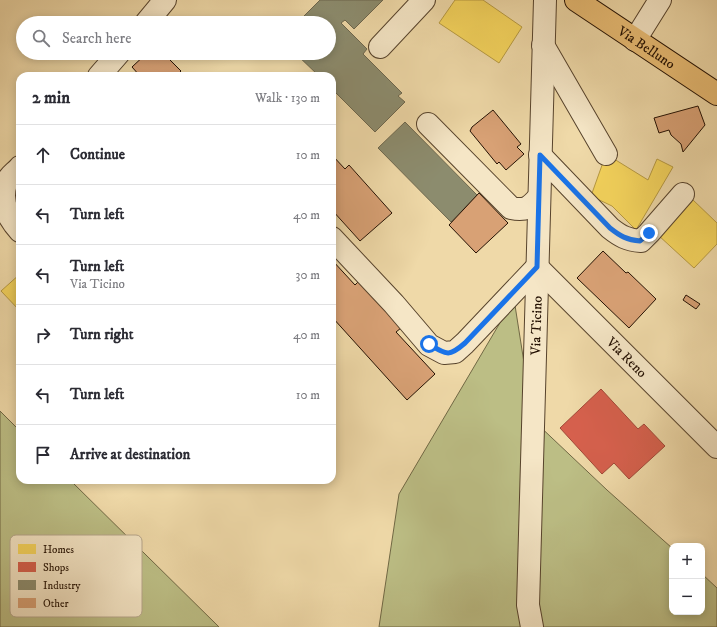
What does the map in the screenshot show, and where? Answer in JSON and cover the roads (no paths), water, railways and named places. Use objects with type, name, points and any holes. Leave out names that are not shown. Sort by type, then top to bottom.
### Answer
[{"type":"main road","name":"Via Belluno","points":[[576,0],[635,40],[715,90]]},
{"type":"street","points":[[152,16],[165,0]]},
{"type":"street","points":[[380,47],[424,0]]},
{"type":"street","name":"Via Ticino","points":[[532,627],[528,605],[545,0]]},
{"type":"street","points":[[635,40],[660,0]]},
{"type":"street","points":[[544,45],[606,154]]},
{"type":"street","points":[[102,72],[113,60]]},
{"type":"street","points":[[428,124],[511,208],[522,210],[530,206],[539,197]]},
{"type":"street","points":[[540,155],[610,228],[620,236],[629,240],[640,241],[649,233],[683,194]]},
{"type":"street","points":[[16,172],[6,183],[3,195],[4,210],[16,227]]},
{"type":"street","points":[[336,242],[429,344],[444,353],[455,352],[465,343],[537,267]]},
{"type":"street","name":"Via Reno","points":[[537,267],[717,447]]}]
